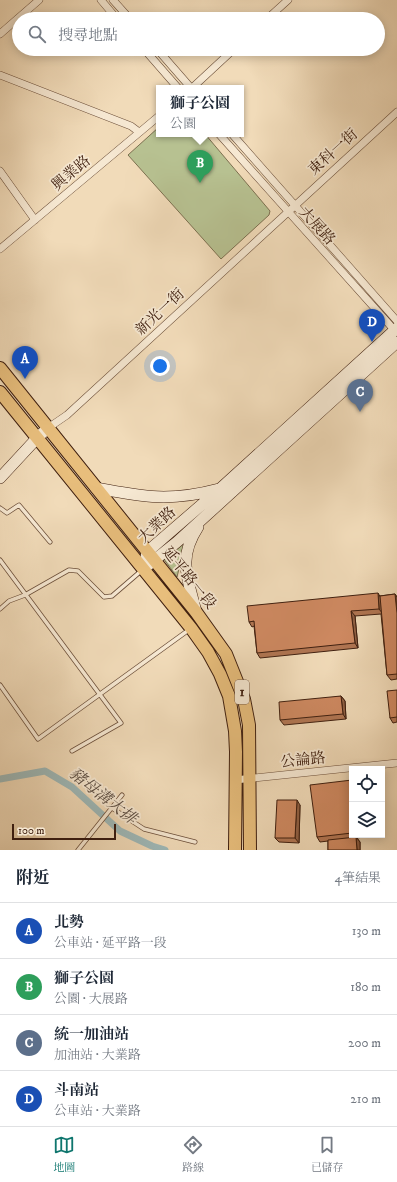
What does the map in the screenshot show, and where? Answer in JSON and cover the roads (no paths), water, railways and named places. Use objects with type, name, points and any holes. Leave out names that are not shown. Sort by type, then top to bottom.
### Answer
[{"type":"main road","name":"大業路","points":[[150,556],[208,513],[263,456],[348,380],[396,331]]},
{"type":"main road","name":"延平路一段","points":[[0,368],[199,616],[226,654],[239,686],[249,725],[250,850]]},
{"type":"main road","name":"延平路一段","points":[[0,392],[144,569],[208,652],[227,690],[235,731],[235,850]]},
{"type":"main road","points":[[0,478],[48,428]]},
{"type":"main road","name":"大業路","points":[[144,569],[150,556],[221,488],[263,456]]},
{"type":"main road","points":[[96,488],[163,498],[192,496],[221,488]]},
{"type":"main road","points":[[199,616],[187,580],[185,562],[187,549],[191,538],[208,513]]},
{"type":"main road","points":[[227,690],[239,686]]},
{"type":"street","points":[[25,12],[39,0]]},
{"type":"street","points":[[100,0],[111,12]]},
{"type":"street","points":[[113,0],[124,12]]},
{"type":"street","points":[[275,12],[288,0]]},
{"type":"street","points":[[0,34],[12,24]]},
{"type":"street","points":[[150,56],[175,85]]},
{"type":"street","points":[[163,56],[189,85]]},
{"type":"street","points":[[195,85],[226,56]]},
{"type":"street","points":[[0,75],[131,126],[139,132]]},
{"type":"street","name":"東科一街","points":[[287,212],[397,112]]},
{"type":"street","name":"興業路","points":[[0,249],[156,118]]},
{"type":"street","name":"大展路","points":[[222,137],[287,212],[396,331]]},
{"type":"street","name":"大展路","points":[[235,137],[295,205],[396,331]]},
{"type":"street","points":[[0,171],[35,220]]},
{"type":"street","name":"新光一街","points":[[48,428],[67,415],[287,212]]},
{"type":"street","name":"公論路","points":[[235,780],[397,763]]},
{"type":"lane","points":[[0,508],[7,512],[19,505],[50,542]]},
{"type":"lane","points":[[0,560],[121,723],[72,751]]},
{"type":"lane","points":[[0,609],[9,601],[25,595],[69,570],[78,571],[104,597],[112,596],[144,569]]},
{"type":"lane","points":[[0,685],[38,739],[191,628],[199,616]]},
{"type":"lane","points":[[78,850],[122,795]]},
{"type":"lane","points":[[112,808],[144,829],[195,842]]},
{"type":"waterway","name":"豬母溝大排","points":[[0,779],[45,771],[72,787],[120,831],[152,846],[165,850]]},
{"type":"place","name":"獅子公園","points":[[200,183]]},
{"type":"place","name":"斗南站","points":[[372,342]]},
{"type":"place","name":"北勢","points":[[25,379]]},
{"type":"place","name":"統一加油站","points":[[360,412]]}]
